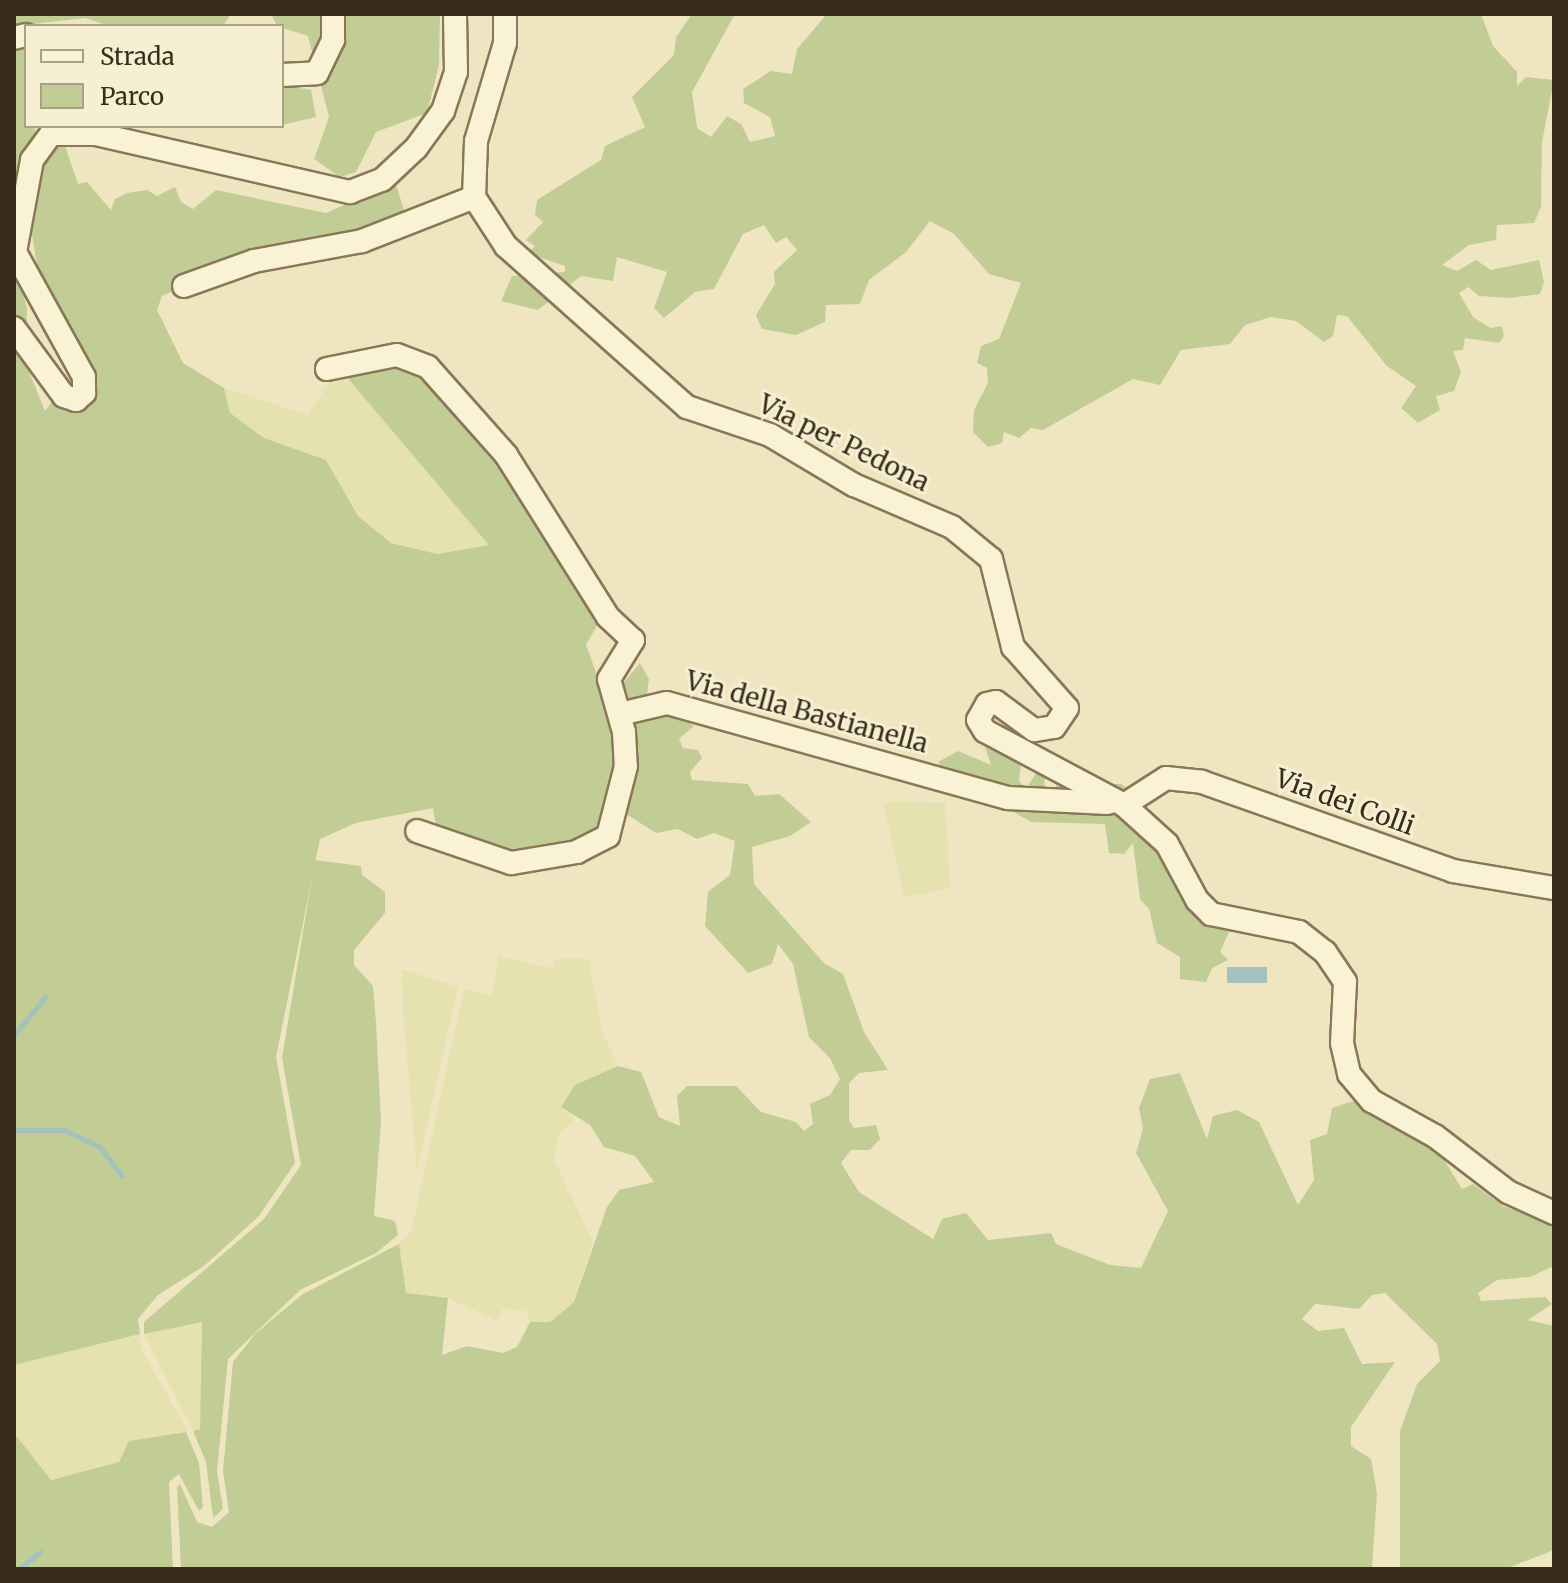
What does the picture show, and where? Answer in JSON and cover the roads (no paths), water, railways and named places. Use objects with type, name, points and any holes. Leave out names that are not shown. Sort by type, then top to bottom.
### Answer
[{"type":"street","points":[[284,75],[317,73],[333,40],[333,14]]},
{"type":"street","points":[[14,328],[64,396],[76,400],[84,393],[84,377],[15,252],[32,160],[51,134],[96,134],[350,192],[382,180],[443,111],[456,72],[455,14]]},
{"type":"street","points":[[184,286],[254,261],[362,241],[474,197],[476,141],[505,43],[505,14]]},
{"type":"street","name":"Via per Pedona","points":[[474,197],[506,246],[687,407],[770,435],[854,485],[952,527],[991,559],[1013,647],[1067,708],[1054,727],[1034,730],[996,702],[980,710],[978,720],[1003,743],[1124,805]]},
{"type":"street","points":[[327,369],[397,355],[428,367],[447,384],[512,465],[608,617],[633,640],[609,679],[620,714],[626,766],[620,806],[614,828],[595,845],[511,863],[417,831]]},
{"type":"street","name":"Via della Bastianella","points":[[620,714],[667,703],[1008,798],[1124,805]]},
{"type":"street","name":"Via dei Colli","points":[[1124,805],[1166,778],[1202,782],[1453,871],[1554,888]]},
{"type":"street","points":[[1124,805],[1167,844],[1197,900],[1211,914],[1299,932],[1325,952],[1345,982],[1342,1043],[1349,1074],[1372,1101],[1435,1136],[1508,1192],[1554,1213]]},
{"type":"water","points":[[1227,967],[1267,967],[1267,983],[1227,983]]},
{"type":"waterway","points":[[14,1035],[46,996]]},
{"type":"waterway","points":[[14,1130],[64,1130],[100,1147],[122,1176]]},
{"type":"waterway","points":[[19,1569],[41,1551]]}]
